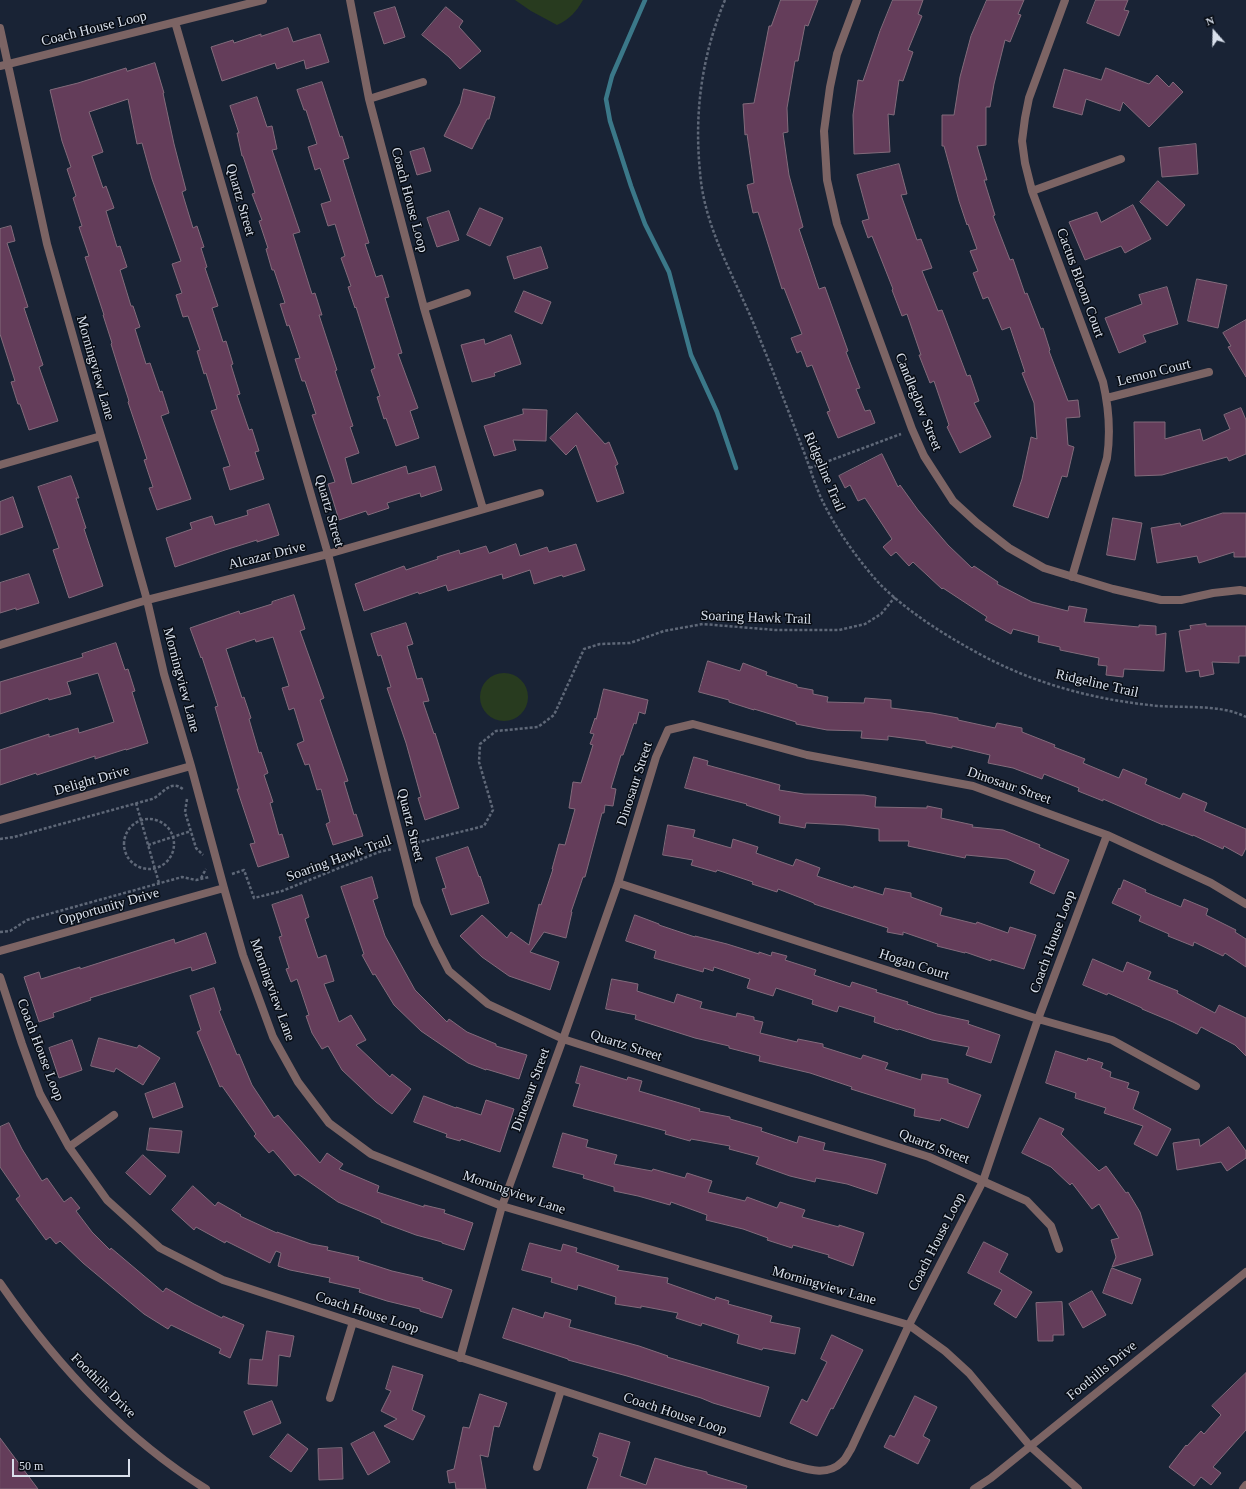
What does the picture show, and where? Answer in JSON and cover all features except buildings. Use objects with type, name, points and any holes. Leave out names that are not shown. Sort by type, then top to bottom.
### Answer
[{"type":"street","name":"Coach House Loop","points":[[4,65],[264,0]]},
{"type":"street","name":"Coach House Loop","points":[[350,0],[369,99],[424,308],[483,509]]},
{"type":"street","name":"Candleglow Street","points":[[857,0],[837,54],[830,87],[824,131],[827,180],[837,224],[912,430],[924,456],[953,501],[977,523],[1009,548],[1044,568],[1072,578],[1113,590],[1161,600],[1181,600],[1213,593],[1240,590],[1246,591]]},
{"type":"street","name":"Cactus Bloom Court","points":[[1065,0],[1029,98],[1022,141],[1025,163],[1032,191],[1103,382],[1107,398],[1110,437],[1107,458],[1072,578]]},
{"type":"street","name":"Quartz Street","points":[[175,22],[328,554],[417,904],[449,971],[488,1004],[563,1040],[930,1157],[1027,1200],[1051,1226],[1059,1249]]},
{"type":"street","name":"Morningview Lane","points":[[0,28],[4,65],[47,244],[147,600],[164,674],[224,888],[243,955],[273,1037],[298,1082],[329,1124],[372,1154],[502,1206],[909,1325],[949,1355],[969,1374],[1030,1446],[1078,1489]]},
{"type":"street","points":[[369,99],[423,82]]},
{"type":"street","points":[[1032,191],[1120,160]]},
{"type":"street","points":[[424,308],[467,293]]},
{"type":"street","name":"Lemon Court","points":[[1107,398],[1209,372]]},
{"type":"street","points":[[0,465],[101,436]]},
{"type":"street","name":"Alcazar Drive","points":[[0,645],[147,600],[328,554],[540,493]]},
{"type":"street","name":"Dinosaur Street","points":[[460,1358],[502,1206],[563,1040],[618,883],[656,757],[668,730],[693,724],[808,755],[973,786],[1107,835],[1211,883],[1246,904]]},
{"type":"street","name":"Delight Drive","points":[[0,820],[191,766]]},
{"type":"street","name":"Coach House Loop","points":[[0,977],[40,1094],[69,1147],[108,1200],[160,1248],[222,1280],[785,1463],[820,1472],[834,1469],[844,1462],[909,1325],[983,1181],[1038,1019],[1107,835]]},
{"type":"street","name":"Hogan Court","points":[[618,883],[1038,1019],[1112,1040],[1196,1086]]},
{"type":"street","name":"Opportunity Drive","points":[[0,951],[224,888]]},
{"type":"street","points":[[69,1147],[114,1115]]},
{"type":"street","name":"Foothills Drive","points":[[974,1489],[991,1478],[1246,1272]]},
{"type":"street","name":"Foothills Drive","points":[[0,1283],[50,1350],[113,1416],[146,1447],[181,1474],[206,1489]]},
{"type":"street","points":[[330,1398],[353,1322]]},
{"type":"street","points":[[536,1468],[561,1390]]},
{"type":"street","points":[[1243,1489],[1246,1485]]},
{"type":"path","name":"Ridgeline Trail","points":[[725,0],[715,23],[703,72],[697,124],[700,174],[707,210],[720,246],[755,326],[822,499],[850,546],[878,581],[895,598],[929,623],[963,645],[993,661],[1033,678],[1067,690],[1110,700],[1151,706],[1214,708],[1246,717]]},
{"type":"path","points":[[810,468],[912,430]]},
{"type":"path","name":"Soaring Hawk Trail","points":[[1,931],[6,933],[27,920],[182,877],[196,880],[201,878],[221,877],[244,870],[254,898],[282,890],[379,852],[484,826],[492,810],[479,762],[480,744],[496,731],[538,727],[554,716],[584,649],[600,644],[630,643],[664,631],[702,624],[775,630],[839,630],[865,624],[881,614],[895,598]]},
{"type":"path","points":[[0,840],[157,797],[164,789],[171,786],[181,787],[186,795],[185,812],[196,848],[205,858]]},
{"type":"path","points":[[135,803],[159,883]]},
{"type":"path","points":[[153,819],[162,822],[171,832],[173,837],[174,848],[172,854],[164,863],[154,868],[143,869],[138,867],[129,860],[125,850],[124,841],[126,832],[135,823],[141,820],[153,819]]},
{"type":"path","points":[[148,845],[191,831]]},
{"type":"path","points":[[201,878],[205,874],[207,866]]},
{"type":"green space","points":[[515,0],[583,0],[572,15],[557,25],[531,11]]},
{"type":"green space","points":[[504,673],[513,675],[521,680],[526,688],[528,697],[526,706],[521,714],[513,719],[504,721],[495,719],[487,714],[482,706],[480,697],[482,688],[487,680],[495,675]]},
{"type":"waterway","points":[[645,0],[612,76],[606,99],[610,121],[645,224],[669,272],[691,355],[717,412],[736,468]]}]
